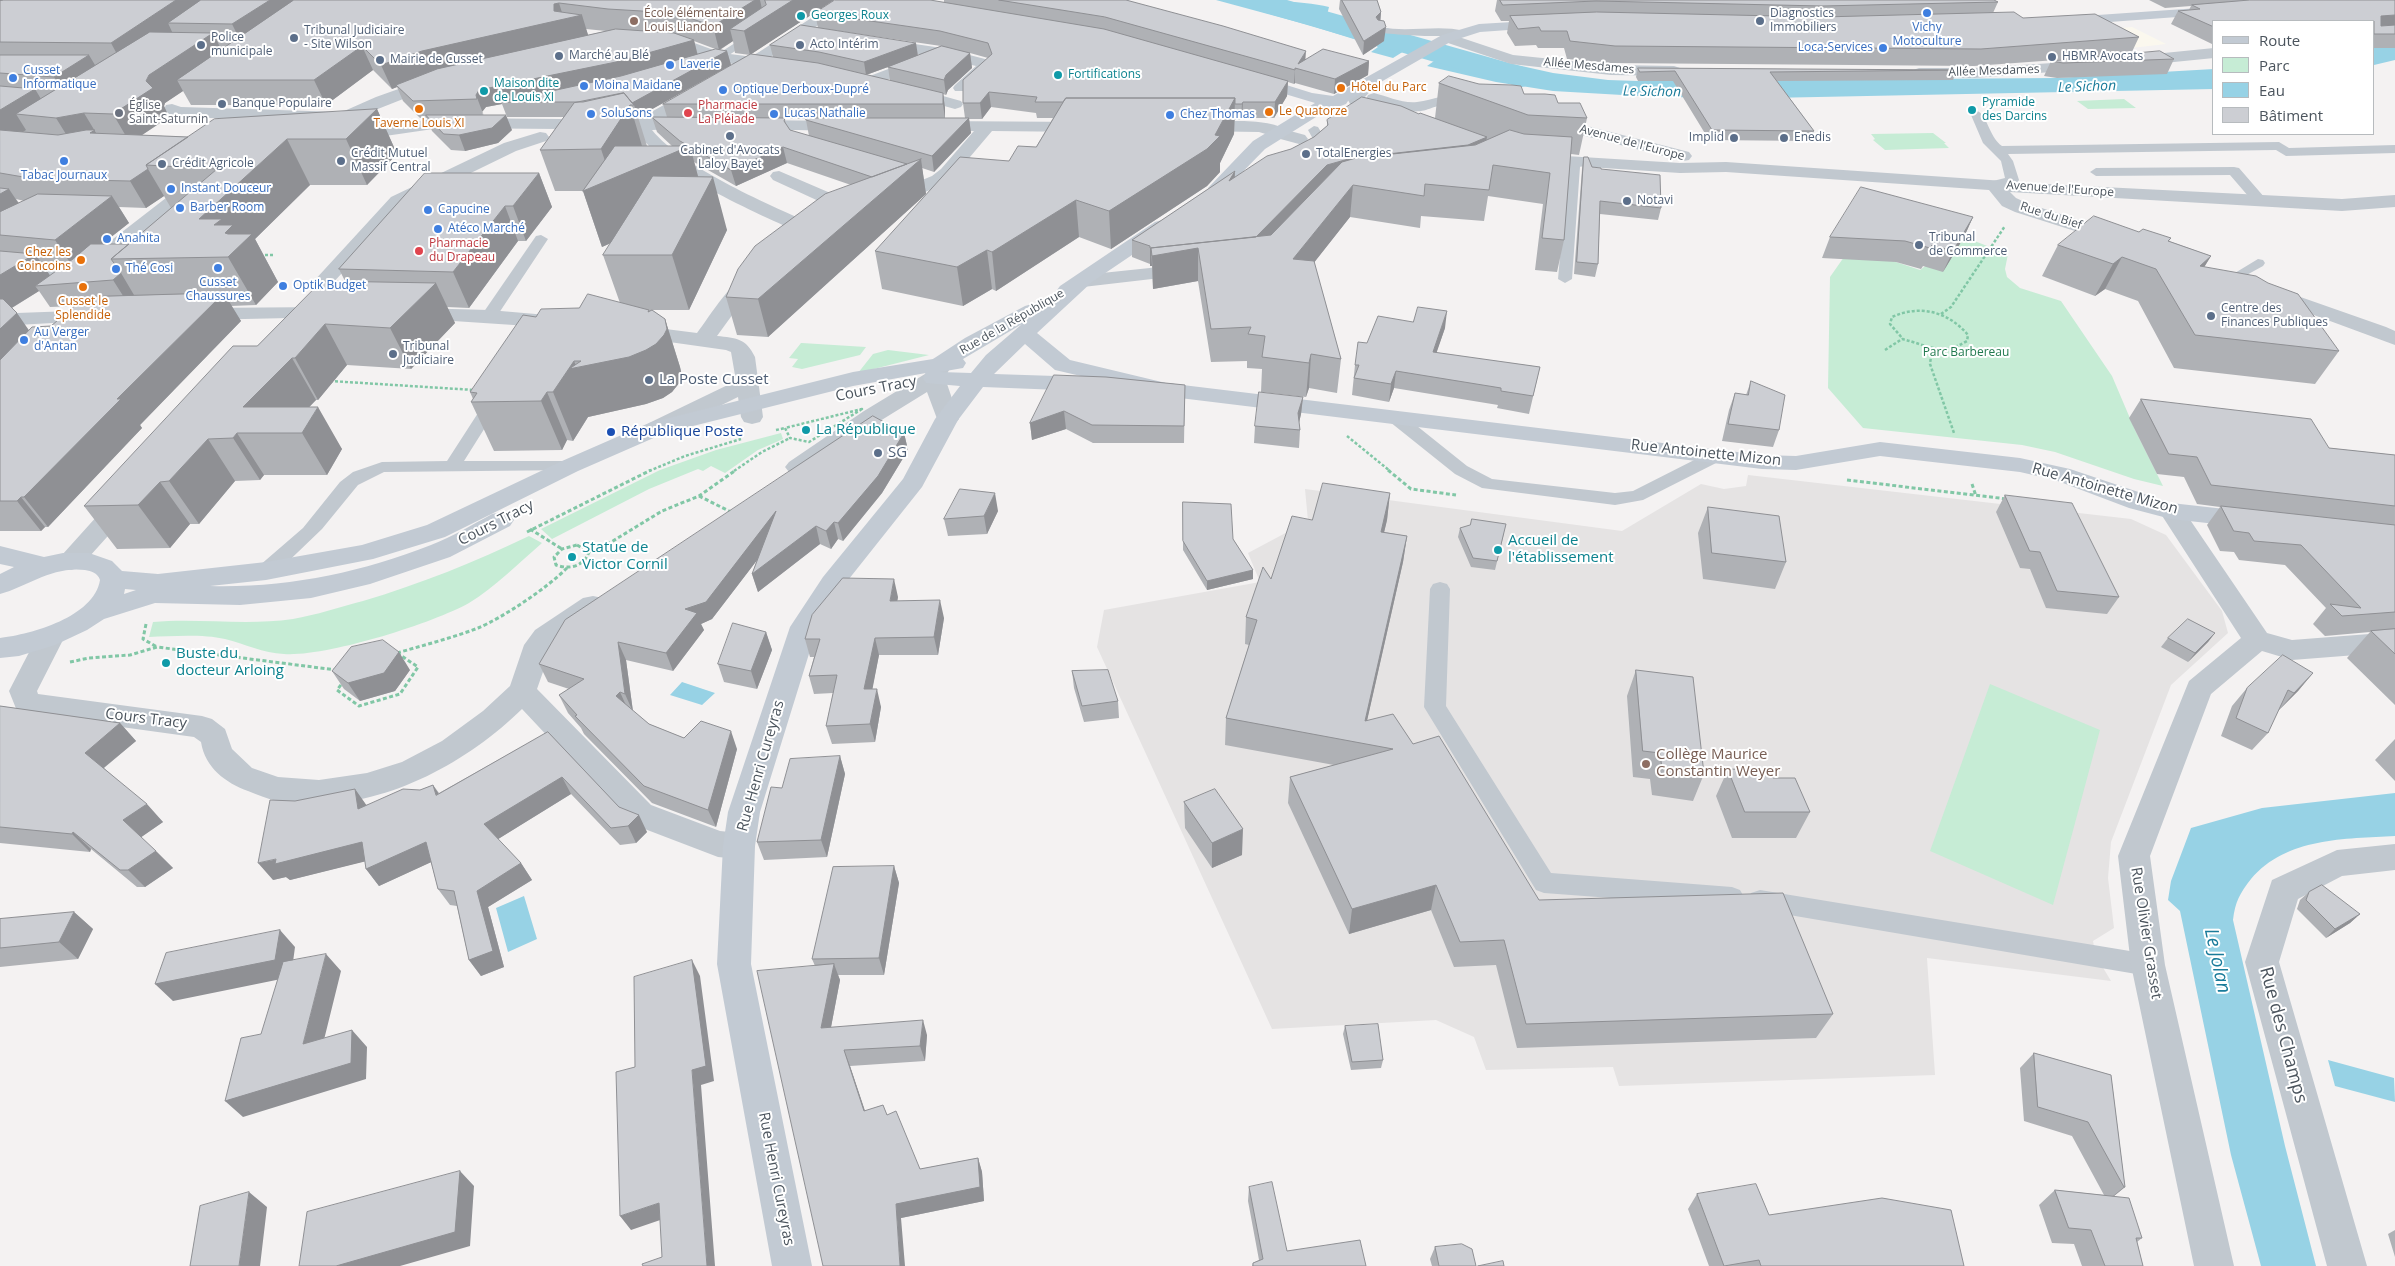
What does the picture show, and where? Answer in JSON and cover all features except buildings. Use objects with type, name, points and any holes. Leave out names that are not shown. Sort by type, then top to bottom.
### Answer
[{"type":"main road","points":[[2051,22],[2224,10]]},
{"type":"main road","points":[[1201,199],[1306,134],[1362,95],[1391,78],[1408,61],[1433,45],[1454,35],[1501,26],[1558,24]]},
{"type":"main road","points":[[1237,74],[1334,102]]},
{"type":"main road","points":[[1217,188],[1259,145],[1318,108],[1362,95]]},
{"type":"main road","name":"Rue de la République","points":[[938,371],[973,343],[1083,281],[1177,216]]},
{"type":"main road","name":"Rue de la République","points":[[977,379],[994,360],[1083,281]]},
{"type":"main road","points":[[938,371],[994,360],[992,346],[1002,328]]},
{"type":"main road","name":"Rue Antoinette Mizon","points":[[1024,333],[1063,365]]},
{"type":"main road","name":"Rue Antoinette Mizon","points":[[994,360],[1063,365],[1160,388]]},
{"type":"main road","name":"Rue Antoinette Mizon","points":[[938,371],[977,379],[1160,388],[1762,462],[1796,463],[1880,449],[1963,458],[2020,465],[2061,474],[2138,502],[2171,511],[2277,523]]},
{"type":"main road","name":"Cours Tracy","points":[[113,579],[158,583],[266,571],[364,552],[436,531],[570,466],[657,428],[750,402],[858,391],[938,371]]},
{"type":"main road","name":"Rue Henri Cureyras","points":[[792,1266],[734,964],[739,846],[744,812],[804,627],[832,583],[913,482],[947,419],[977,379]]},
{"type":"main road","name":"Cours Tracy","points":[[94,612],[154,594],[249,595],[311,589],[370,575],[441,551],[591,474],[689,434],[750,402]]},
{"type":"main road","points":[[0,554],[44,566]]},
{"type":"main road","points":[[0,585],[17,575],[44,566],[71,561],[92,562],[107,568],[113,579],[112,589],[105,601],[94,612],[74,626],[50,638],[19,646],[0,648]]},
{"type":"street","points":[[641,125],[849,0]]},
{"type":"street","points":[[800,31],[826,35]]},
{"type":"street","name":"Allée Mesdames","points":[[1454,35],[1511,58],[1611,70],[1689,71]]},
{"type":"street","points":[[645,39],[681,43],[719,56],[795,67]]},
{"type":"street","points":[[865,41],[942,53],[978,60],[983,63],[984,68],[955,94],[954,126]]},
{"type":"street","points":[[868,82],[942,53]]},
{"type":"street","points":[[2123,62],[2212,53]]},
{"type":"street","points":[[688,65],[719,56]]},
{"type":"street","name":"Allée Mesdames","points":[[1906,73],[1974,73],[2096,65]]},
{"type":"street","points":[[189,97],[172,109],[177,112],[345,117],[382,100],[447,78]]},
{"type":"street","points":[[849,78],[955,104]]},
{"type":"street","points":[[893,100],[908,91]]},
{"type":"street","points":[[1362,95],[1410,111],[1425,124]]},
{"type":"street","points":[[1410,111],[1450,98],[1468,98],[1488,103]]},
{"type":"street","points":[[471,123],[482,115],[520,107]]},
{"type":"street","name":"Avenue de l'Europe","points":[[1533,116],[1678,161]]},
{"type":"street","points":[[345,117],[343,138],[403,127],[440,123],[577,128]]},
{"type":"street","points":[[735,125],[803,126],[857,123]]},
{"type":"street","points":[[507,124],[547,139]]},
{"type":"street","points":[[641,125],[646,137],[703,178],[733,195],[823,225]]},
{"type":"street","points":[[547,139],[548,128],[686,125]]},
{"type":"street","points":[[803,126],[798,138],[809,143]]},
{"type":"street","points":[[917,126],[1099,127]]},
{"type":"street","points":[[794,246],[823,225],[856,211],[897,198],[938,180],[947,173],[983,132],[986,126]]},
{"type":"street","points":[[1185,127],[1261,127],[1278,133],[1306,134]]},
{"type":"street","points":[[322,282],[398,202],[412,192],[470,167],[547,139]]},
{"type":"street","name":"Avenue de l'Europe","points":[[1519,158],[1576,163],[1678,161],[1726,167],[2260,201],[2342,205],[2395,201]]},
{"type":"street","points":[[8,321],[52,296],[152,216],[214,170]]},
{"type":"street","points":[[911,172],[938,180]]},
{"type":"street","points":[[779,176],[856,211]]},
{"type":"street","name":"Rue du Bief","points":[[1994,185],[2009,202],[2022,208],[2133,244]]},
{"type":"street","points":[[122,215],[152,216]]},
{"type":"street","points":[[0,266],[20,271],[79,275]]},
{"type":"street","points":[[703,340],[738,292],[750,279],[765,268]]},
{"type":"street","points":[[1083,281],[1205,268]]},
{"type":"street","points":[[2223,276],[2379,331],[2395,339]]},
{"type":"street","points":[[276,334],[301,306]]},
{"type":"street","points":[[183,314],[301,306],[344,313]]},
{"type":"street","points":[[392,314],[489,316],[568,329]]},
{"type":"street","points":[[8,321],[123,316]]},
{"type":"street","points":[[55,338],[76,317]]},
{"type":"street","points":[[614,329],[730,344],[740,348],[744,357],[750,402]]},
{"type":"street","points":[[938,371],[947,419]]},
{"type":"street","name":"Cours Tracy","points":[[776,481],[938,371]]},
{"type":"street","points":[[71,561],[142,482]]},
{"type":"street","points":[[2171,511],[2257,640],[2292,650],[2395,642]]},
{"type":"street","name":"Cours Tracy","points":[[50,638],[23,691],[27,704],[202,727],[215,737],[218,754],[241,776],[277,789],[318,792],[367,785],[414,770],[453,749],[493,719],[522,691],[538,646],[545,637],[610,593]]},
{"type":"street","name":"Rue Olivier Grasset","points":[[2214,1266],[2148,965],[2134,856],[2199,688],[2257,640]]},
{"type":"street","points":[[522,691],[640,814],[718,844],[739,846]]},
{"type":"street","name":"Rue des Champs","points":[[2347,1266],[2262,962],[2284,890],[2337,863],[2395,857]]},
{"type":"lane","points":[[719,56],[766,25]]},
{"type":"lane","points":[[1380,30],[1398,34],[1444,29],[1454,35]]},
{"type":"lane","points":[[1977,115],[1989,143],[1999,150],[2007,161],[2012,180],[1994,185]]},
{"type":"lane","points":[[1291,159],[1320,140],[1306,134]]},
{"type":"lane","points":[[1999,150],[2279,146],[2286,152],[2395,149]]},
{"type":"lane","points":[[1565,279],[1574,166],[1576,163]]},
{"type":"lane","points":[[2096,172],[2234,171],[2260,201]]},
{"type":"lane","points":[[152,216],[181,217]]},
{"type":"lane","points":[[489,316],[541,239]]},
{"type":"lane","points":[[2223,276],[2258,263]]},
{"type":"lane","points":[[452,467],[503,388]]},
{"type":"lane","points":[[1396,418],[1461,470],[1488,484],[1615,499],[1637,496],[1716,456]]},
{"type":"lane","points":[[266,571],[322,518],[348,483],[364,473],[382,468],[570,466]]},
{"type":"lane","points":[[1440,589],[1436,707],[1544,883],[1755,899],[2148,965]]},
{"type":"path","points":[[1941,314],[1950,307],[1991,248]]},
{"type":"path","points":[[256,255],[274,255]]},
{"type":"path","points":[[1925,311],[1941,314],[1962,326],[1968,335],[1967,341],[1959,347],[1932,349],[1903,339],[1894,331],[1890,324],[1892,317],[1899,312],[1925,311]]},
{"type":"path","points":[[1885,350],[1895,341],[1903,339]]},
{"type":"path","points":[[1932,349],[1930,364],[1976,496]]},
{"type":"path","points":[[326,380],[503,388]]},
{"type":"path","points":[[1346,411],[1344,434],[1411,490],[1459,496]]},
{"type":"path","points":[[349,666],[478,628],[558,577],[567,568],[585,560],[589,552],[603,547],[662,511],[699,496],[762,452],[790,438]]},
{"type":"path","points":[[1841,480],[2014,500]]},
{"type":"path","points":[[699,496],[731,512]]},
{"type":"path","points":[[567,568],[560,567],[554,562],[558,552],[577,545],[587,549],[589,552]]},
{"type":"path","points":[[35,667],[89,658],[130,654],[157,647],[334,671],[341,668]]},
{"type":"path","points":[[357,664],[338,690],[359,706],[400,694],[418,667],[396,653]]},
{"type":"shaded area","points":[[2132,27],[2166,44],[2114,50],[2070,32]]},
{"type":"shaded area","name":"Collège Maurice Constantin Weyer","points":[[1748,475],[2131,519],[2166,535],[2222,611],[2228,633],[2171,685],[2111,842],[2108,878],[2114,928],[2093,941],[2096,956],[2111,981],[1927,958],[1935,1075],[1619,1086],[1613,1067],[1486,1070],[1474,1037],[1436,1020],[1272,1029],[1097,647],[1104,610],[1260,582],[1248,553],[1308,521],[1305,489],[1622,531],[1701,484],[1724,489],[1746,486]]},
{"type":"green space","points":[[2124,99],[2136,108],[2088,109],[2077,101]]},
{"type":"green space","points":[[1933,133],[1946,143],[1944,143],[1949,148],[1885,150],[1873,140],[1875,139],[1871,134]]},
{"type":"green space","name":"Parc Barbereau","points":[[1964,237],[2008,254],[2005,269],[2007,277],[2020,288],[2061,301],[2112,376],[2135,430],[2163,486],[2134,479],[2055,452],[2022,445],[1863,428],[1828,388],[1830,277],[1851,247],[1920,270]]},
{"type":"green space","points":[[801,343],[866,347],[860,355],[802,369],[792,367],[798,359],[789,358]]},
{"type":"green space","points":[[888,350],[929,355],[858,373],[873,354]]},
{"type":"green space","points":[[781,433],[783,439],[758,450],[725,473],[711,466],[703,471],[698,469],[649,489],[552,539],[541,529],[660,470],[716,450]]},
{"type":"green space","points":[[529,536],[542,543],[479,597],[430,620],[378,638],[302,654],[284,654],[269,652],[216,637],[149,637],[153,622],[258,622],[293,619],[319,613],[363,601],[426,580],[468,564]]},
{"type":"green space","points":[[1990,684],[2100,730],[2053,905],[1930,851]]},
{"type":"water","points":[[1216,0],[1274,1],[1329,7],[1327,15],[1329,18],[1401,40],[1407,37],[1420,41],[1393,58],[1371,52],[1378,47],[1376,46],[1312,26]]},
{"type":"water","points":[[2375,48],[2395,48],[2395,60],[2375,65]]},
{"type":"water","points":[[1454,51],[1553,73],[1608,80],[2057,78],[2212,69],[2212,89],[1768,98],[1657,97],[1553,91],[1496,82],[1427,66],[1447,52]]},
{"type":"water","points":[[682,682],[715,693],[702,705],[670,695]]},
{"type":"water","name":"Le Jolan","points":[[2395,793],[2395,836],[2356,838],[2318,843],[2282,855],[2265,865],[2251,879],[2241,893],[2235,908],[2233,920],[2285,1146],[2316,1266],[2261,1266],[2231,1155],[2180,911],[2168,900],[2171,881],[2191,828],[2262,808]]},
{"type":"water","points":[[524,896],[537,939],[508,952],[496,908]]},
{"type":"water","points":[[2328,1060],[2394,1078],[2395,1102],[2335,1086]]},
{"type":"waterway","name":"Le Sichon","points":[[1253,0],[1522,77]]},
{"type":"place","name":"Vichy Motoculture","points":[[1927,13]]},
{"type":"place","name":"Georges Roux","points":[[801,16]]},
{"type":"place","name":"École élémentaire Louis Liandon","points":[[634,21]]},
{"type":"place","name":"Diagnostics Immobiliers","points":[[1760,21]]},
{"type":"place","name":"Tribunal Judiciaire - Site Wilson","points":[[294,38]]},
{"type":"place","name":"Police municipale","points":[[201,45]]},
{"type":"place","name":"Acto Intérim","points":[[800,45]]},
{"type":"place","name":"Loca-Services","points":[[1883,48]]},
{"type":"place","name":"Marché au Blé","points":[[559,56]]},
{"type":"place","name":"HBMR Avocats","points":[[2052,57]]},
{"type":"place","name":"Mairie de Cusset","points":[[380,60]]},
{"type":"place","name":"Laverie","points":[[670,65]]},
{"type":"place","name":"Fortifications","points":[[1058,75]]},
{"type":"place","name":"Cusset Informatique","points":[[13,78]]},
{"type":"place","name":"Moina Maidane","points":[[584,86]]},
{"type":"place","name":"Hôtel du Parc","points":[[1341,88]]},
{"type":"place","name":"Optique Derboux-Dupré","points":[[723,90]]},
{"type":"place","name":"Maison dite de Louis XI","points":[[484,91]]},
{"type":"place","name":"Banque Populaire","points":[[222,104]]},
{"type":"place","name":"Taverne Louis XI","points":[[419,109]]},
{"type":"place","name":"Pyramide des Darcins","points":[[1972,110]]},
{"type":"place","name":"Le Quatorze","points":[[1269,112]]},
{"type":"place","name":"Église Saint-Saturnin","points":[[119,113]]},
{"type":"place","name":"Pharmacie La Pléiade","points":[[688,113]]},
{"type":"place","name":"SoluSons","points":[[591,114]]},
{"type":"place","name":"Lucas Nathalie","points":[[774,114]]},
{"type":"place","name":"Chez Thomas","points":[[1170,115]]},
{"type":"place","name":"Cabinet d'Avocats Laloy Bayet","points":[[730,136]]},
{"type":"place","name":"Implid","points":[[1734,138]]},
{"type":"place","name":"Enedis","points":[[1784,138]]},
{"type":"place","name":"TotalEnergies","points":[[1306,154]]},
{"type":"place","name":"Tabac Journaux","points":[[64,161]]},
{"type":"place","name":"Crédit Mutuel Massif Central","points":[[341,161]]},
{"type":"place","name":"Crédit Agricole","points":[[162,164]]},
{"type":"place","name":"Instant Douceur","points":[[171,189]]},
{"type":"place","name":"Notavi","points":[[1627,201]]},
{"type":"place","name":"Barber Room","points":[[180,208]]},
{"type":"place","name":"Capucine","points":[[428,210]]},
{"type":"place","name":"Atéco Marché","points":[[438,229]]},
{"type":"place","name":"Anahita","points":[[107,239]]},
{"type":"place","name":"Tribunal de Commerce","points":[[1919,245]]},
{"type":"place","name":"Pharmacie du Drapeau","points":[[419,251]]},
{"type":"place","name":"Chez les Coincoins","points":[[81,260]]},
{"type":"place","name":"Cusset Chaussures","points":[[218,268]]},
{"type":"place","name":"Thé Cosi","points":[[116,269]]},
{"type":"place","name":"Optik Budget","points":[[283,286]]},
{"type":"place","name":"Cusset le Splendide","points":[[83,287]]},
{"type":"place","name":"Centre des Finances Publiques","points":[[2211,316]]},
{"type":"place","name":"Au Verger d'Antan","points":[[24,340]]},
{"type":"place","name":"Tribunal Judiciaire","points":[[393,354]]},
{"type":"place","name":"La Poste Cusset","points":[[649,380]]},
{"type":"place","name":"La République","points":[[806,430]]},
{"type":"place","name":"République Poste","points":[[611,432]]},
{"type":"place","name":"SG","points":[[878,453]]},
{"type":"place","name":"Accueil de l'établissement","points":[[1498,550]]},
{"type":"place","name":"Statue de Victor Cornil","points":[[572,557]]},
{"type":"place","name":"Buste du docteur Arloing","points":[[166,663]]},
{"type":"place","name":"Collège Maurice Constantin Weyer","points":[[1646,764]]}]
